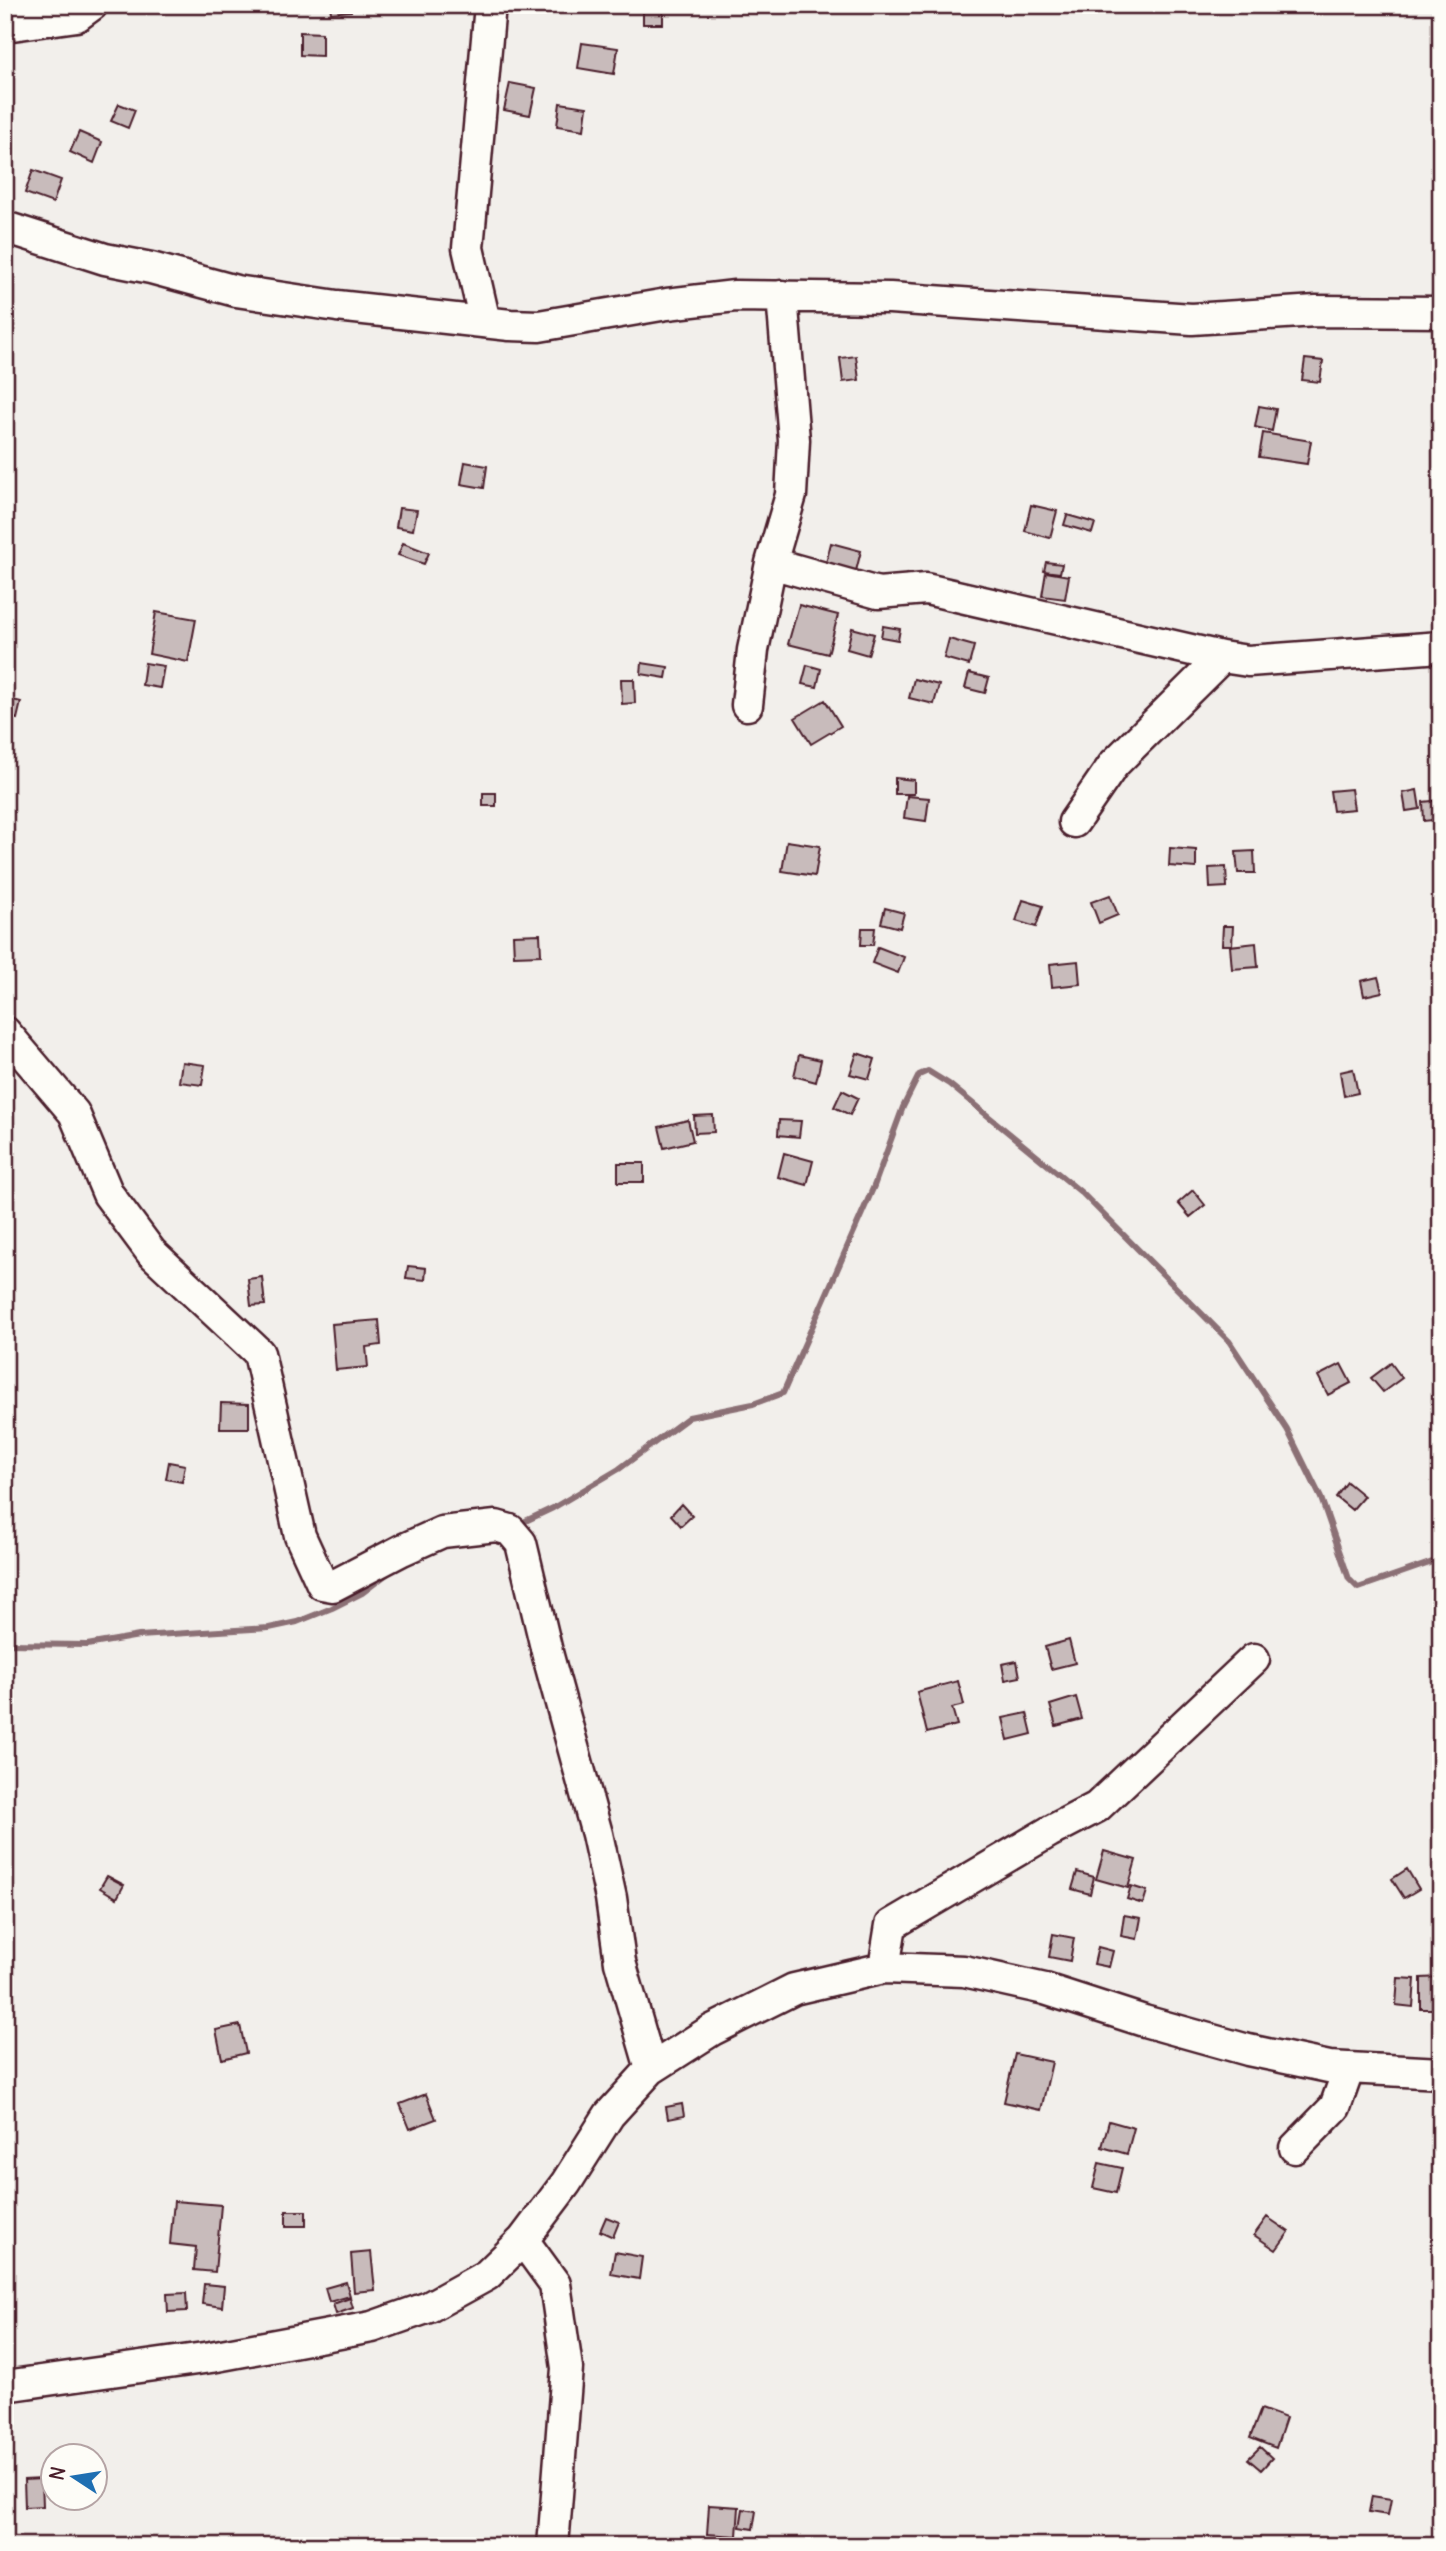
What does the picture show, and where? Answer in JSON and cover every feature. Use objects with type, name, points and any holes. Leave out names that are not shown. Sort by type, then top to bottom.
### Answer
[{"type":"street","points":[[5,26],[77,16],[92,5]]},
{"type":"street","points":[[485,322],[468,248],[490,5]]},
{"type":"street","points":[[5,227],[105,259],[151,268],[236,291],[337,306],[539,326],[667,304],[735,296],[902,299],[1192,319],[1316,311],[1441,312]]},
{"type":"street","points":[[747,705],[753,650],[771,563],[791,495],[794,440],[782,296]]},
{"type":"street","points":[[771,563],[878,593],[926,589],[1248,661],[1441,647]]},
{"type":"street","points":[[1074,822],[1114,764],[1222,657]]},
{"type":"street","points":[[5,1032],[74,1113],[108,1194],[151,1252],[258,1353],[300,1536],[322,1584],[333,1586],[442,1532],[496,1526],[510,1530],[521,1543],[597,1834],[611,1898],[620,1962],[651,2068]]},
{"type":"street","points":[[884,1968],[891,1925],[1049,1832],[1097,1807],[1254,1659]]},
{"type":"street","points":[[5,2386],[211,2357],[372,2327],[429,2307],[487,2275],[523,2240],[566,2183],[608,2115],[651,2068],[712,2030],[794,1989],[884,1968],[964,1971],[1045,1989],[1144,2021],[1248,2050],[1329,2067],[1441,2073]]},
{"type":"street","points":[[1295,2148],[1335,2107],[1349,2068]]},
{"type":"street","points":[[523,2240],[555,2284],[567,2368],[552,2546]]},
{"type":"building","points":[[330,5],[351,5],[351,11],[331,13]]},
{"type":"building","points":[[643,5],[663,5],[663,24],[643,24]]},
{"type":"building","points":[[300,32],[322,33],[322,56],[300,55]]},
{"type":"building","points":[[582,43],[618,48],[614,74],[578,68]]},
{"type":"building","points":[[510,83],[536,88],[530,115],[504,110]]},
{"type":"building","points":[[560,103],[587,107],[584,130],[557,126]]},
{"type":"building","points":[[119,104],[135,110],[128,128],[111,121]]},
{"type":"building","points":[[79,132],[102,142],[94,163],[70,152]]},
{"type":"building","points":[[33,170],[61,180],[53,203],[25,193]]},
{"type":"building","points":[[856,356],[859,380],[843,382],[840,358]]},
{"type":"building","points":[[1305,359],[1323,361],[1320,382],[1302,380]]},
{"type":"building","points":[[1259,406],[1276,409],[1272,431],[1255,427]]},
{"type":"building","points":[[1263,433],[1311,441],[1307,464],[1259,457]]},
{"type":"building","points":[[465,462],[487,466],[484,488],[461,484]]},
{"type":"building","points":[[1031,505],[1057,511],[1050,538],[1025,531]]},
{"type":"building","points":[[399,508],[417,510],[413,530],[396,527]]},
{"type":"building","points":[[1067,515],[1095,523],[1092,533],[1064,525]]},
{"type":"building","points":[[403,543],[429,553],[424,564],[398,555]]},
{"type":"building","points":[[831,543],[861,551],[854,579],[824,571]]},
{"type":"building","points":[[1046,562],[1062,564],[1060,573],[1044,571]]},
{"type":"building","points":[[1046,572],[1069,576],[1065,599],[1042,596]]},
{"type":"building","points":[[799,605],[838,615],[828,654],[788,644]]},
{"type":"building","points":[[156,612],[196,619],[188,662],[149,654]]},
{"type":"building","points":[[883,626],[900,629],[898,640],[881,637]]},
{"type":"building","points":[[852,628],[874,634],[868,655],[847,649]]},
{"type":"building","points":[[949,639],[974,646],[969,665],[944,658]]},
{"type":"building","points":[[145,663],[164,666],[160,688],[142,685]]},
{"type":"building","points":[[642,663],[668,667],[666,678],[641,674]]},
{"type":"building","points":[[807,665],[821,669],[817,687],[802,684]]},
{"type":"building","points":[[969,673],[989,678],[985,693],[965,688]]},
{"type":"building","points":[[621,679],[634,679],[635,703],[622,704]]},
{"type":"building","points":[[914,679],[939,685],[934,704],[909,698]]},
{"type":"building","points":[[5,698],[21,702],[17,719],[5,716]]},
{"type":"building","points":[[825,700],[841,726],[811,744],[795,718]]},
{"type":"building","points":[[895,778],[914,780],[914,794],[895,794]]},
{"type":"building","points":[[1351,789],[1354,809],[1333,811],[1330,791]]},
{"type":"building","points":[[1417,790],[1420,809],[1406,811],[1403,793]]},
{"type":"building","points":[[483,793],[496,793],[496,806],[483,806]]},
{"type":"building","points":[[907,796],[929,798],[926,821],[904,818]]},
{"type":"building","points":[[1441,800],[1441,819],[1424,821],[1423,802]]},
{"type":"building","points":[[787,841],[820,846],[815,876],[782,871]]},
{"type":"building","points":[[1170,848],[1196,850],[1196,868],[1169,866]]},
{"type":"building","points":[[1254,851],[1255,873],[1238,873],[1236,852]]},
{"type":"building","points":[[1226,867],[1227,887],[1210,888],[1209,868]]},
{"type":"building","points":[[1110,895],[1118,915],[1099,923],[1091,902]]},
{"type":"building","points":[[1023,900],[1043,906],[1036,927],[1016,921]]},
{"type":"building","points":[[885,908],[904,913],[900,928],[881,923]]},
{"type":"building","points":[[1223,926],[1233,926],[1232,945],[1222,945]]},
{"type":"building","points":[[862,928],[875,928],[873,945],[861,945]]},
{"type":"building","points":[[540,934],[541,955],[514,956],[513,935]]},
{"type":"building","points":[[1256,943],[1258,967],[1232,969],[1230,946]]},
{"type":"building","points":[[878,947],[904,957],[898,973],[872,963]]},
{"type":"building","points":[[1078,961],[1080,984],[1052,987],[1050,964]]},
{"type":"building","points":[[1378,977],[1382,992],[1364,996],[1361,981]]},
{"type":"building","points":[[857,1053],[875,1059],[869,1079],[850,1074]]},
{"type":"building","points":[[799,1055],[821,1060],[816,1082],[794,1076]]},
{"type":"building","points":[[182,1062],[205,1065],[202,1085],[179,1082]]},
{"type":"building","points":[[1353,1069],[1358,1093],[1344,1096],[1340,1072]]},
{"type":"building","points":[[842,1090],[858,1098],[850,1115],[834,1107]]},
{"type":"building","points":[[713,1115],[714,1132],[695,1133],[694,1116]]},
{"type":"building","points":[[688,1120],[693,1141],[664,1148],[659,1127]]},
{"type":"building","points":[[779,1120],[801,1121],[799,1137],[778,1135]]},
{"type":"building","points":[[784,1153],[813,1161],[807,1185],[778,1177]]},
{"type":"building","points":[[618,1163],[644,1163],[644,1182],[618,1182]]},
{"type":"building","points":[[1193,1190],[1205,1205],[1190,1217],[1178,1203]]},
{"type":"building","points":[[408,1266],[426,1268],[425,1280],[406,1278]]},
{"type":"building","points":[[262,1277],[265,1305],[251,1306],[248,1279]]},
{"type":"building","points":[[379,1320],[381,1345],[366,1347],[368,1367],[336,1370],[332,1324]]},
{"type":"building","points":[[1391,1363],[1402,1378],[1383,1392],[1371,1378]]},
{"type":"building","points":[[1341,1364],[1351,1383],[1328,1395],[1318,1376]]},
{"type":"building","points":[[221,1403],[249,1404],[249,1428],[220,1428]]},
{"type":"building","points":[[169,1462],[185,1465],[182,1482],[166,1479]]},
{"type":"building","points":[[1347,1482],[1364,1496],[1352,1510],[1336,1497]]},
{"type":"building","points":[[681,1504],[692,1516],[681,1526],[671,1515]]},
{"type":"building","points":[[1069,1640],[1075,1663],[1051,1669],[1045,1647]]},
{"type":"building","points":[[1017,1661],[1020,1677],[1005,1680],[1002,1664]]},
{"type":"building","points":[[958,1681],[964,1705],[952,1708],[957,1725],[927,1733],[917,1692]]},
{"type":"building","points":[[1076,1697],[1082,1719],[1056,1726],[1050,1705]]},
{"type":"building","points":[[1027,1713],[1032,1734],[1008,1740],[1003,1718]]},
{"type":"building","points":[[1104,1851],[1136,1860],[1128,1888],[1096,1879]]},
{"type":"building","points":[[1407,1869],[1419,1889],[1404,1898],[1392,1879]]},
{"type":"building","points":[[1077,1872],[1094,1877],[1090,1894],[1072,1889]]},
{"type":"building","points":[[107,1876],[124,1885],[117,1898],[100,1888]]},
{"type":"building","points":[[1131,1886],[1147,1891],[1143,1904],[1127,1899]]},
{"type":"building","points":[[1124,1915],[1141,1918],[1137,1939],[1121,1936]]},
{"type":"building","points":[[1053,1934],[1074,1938],[1070,1961],[1049,1957]]},
{"type":"building","points":[[1098,1947],[1113,1951],[1109,1967],[1094,1964]]},
{"type":"building","points":[[1441,1977],[1441,2009],[1421,2009],[1421,1978]]},
{"type":"building","points":[[1398,1978],[1415,1979],[1413,2007],[1396,2005]]},
{"type":"building","points":[[240,2025],[246,2053],[222,2059],[216,2030]]},
{"type":"building","points":[[1015,2054],[1052,2062],[1041,2110],[1004,2102]]},
{"type":"building","points":[[426,2094],[436,2119],[410,2129],[400,2104]]},
{"type":"building","points":[[682,2104],[684,2116],[668,2119],[666,2107]]},
{"type":"building","points":[[1109,2121],[1134,2128],[1127,2154],[1102,2147]]},
{"type":"building","points":[[1099,2163],[1122,2168],[1116,2193],[1093,2188]]},
{"type":"building","points":[[174,2201],[221,2205],[215,2272],[194,2270],[196,2247],[170,2244]]},
{"type":"building","points":[[286,2211],[306,2211],[306,2226],[286,2226]]},
{"type":"building","points":[[606,2217],[619,2222],[613,2237],[600,2231]]},
{"type":"building","points":[[1267,2217],[1289,2232],[1276,2250],[1254,2235]]},
{"type":"building","points":[[371,2252],[375,2290],[354,2292],[351,2254]]},
{"type":"building","points":[[615,2252],[642,2257],[639,2279],[611,2274]]},
{"type":"building","points":[[346,2282],[350,2296],[329,2302],[325,2288]]},
{"type":"building","points":[[204,2284],[224,2286],[222,2307],[202,2304]]},
{"type":"building","points":[[186,2293],[187,2311],[168,2312],[167,2294]]},
{"type":"building","points":[[350,2298],[353,2308],[336,2314],[333,2304]]},
{"type":"building","points":[[1261,2409],[1286,2418],[1276,2448],[1250,2438]]},
{"type":"building","points":[[1260,2447],[1272,2458],[1261,2470],[1248,2459]]},
{"type":"building","points":[[38,2479],[38,2506],[25,2507],[24,2480]]},
{"type":"building","points":[[1372,2496],[1391,2499],[1388,2515],[1369,2512]]},
{"type":"building","points":[[709,2505],[739,2507],[737,2536],[707,2534]]},
{"type":"building","points":[[743,2509],[756,2511],[753,2529],[740,2527]]},
{"type":"waterway","points":[[517,1525],[553,1508],[619,1469],[689,1417],[753,1404],[783,1393],[874,1186],[903,1107],[919,1075],[928,1071],[949,1084],[1082,1193],[1229,1341],[1287,1429],[1321,1498],[1349,1579],[1358,1588],[1441,1559]]},
{"type":"waterway","points":[[5,1644],[87,1645],[139,1636],[269,1628],[297,1622],[332,1608],[362,1593],[388,1573]]}]
